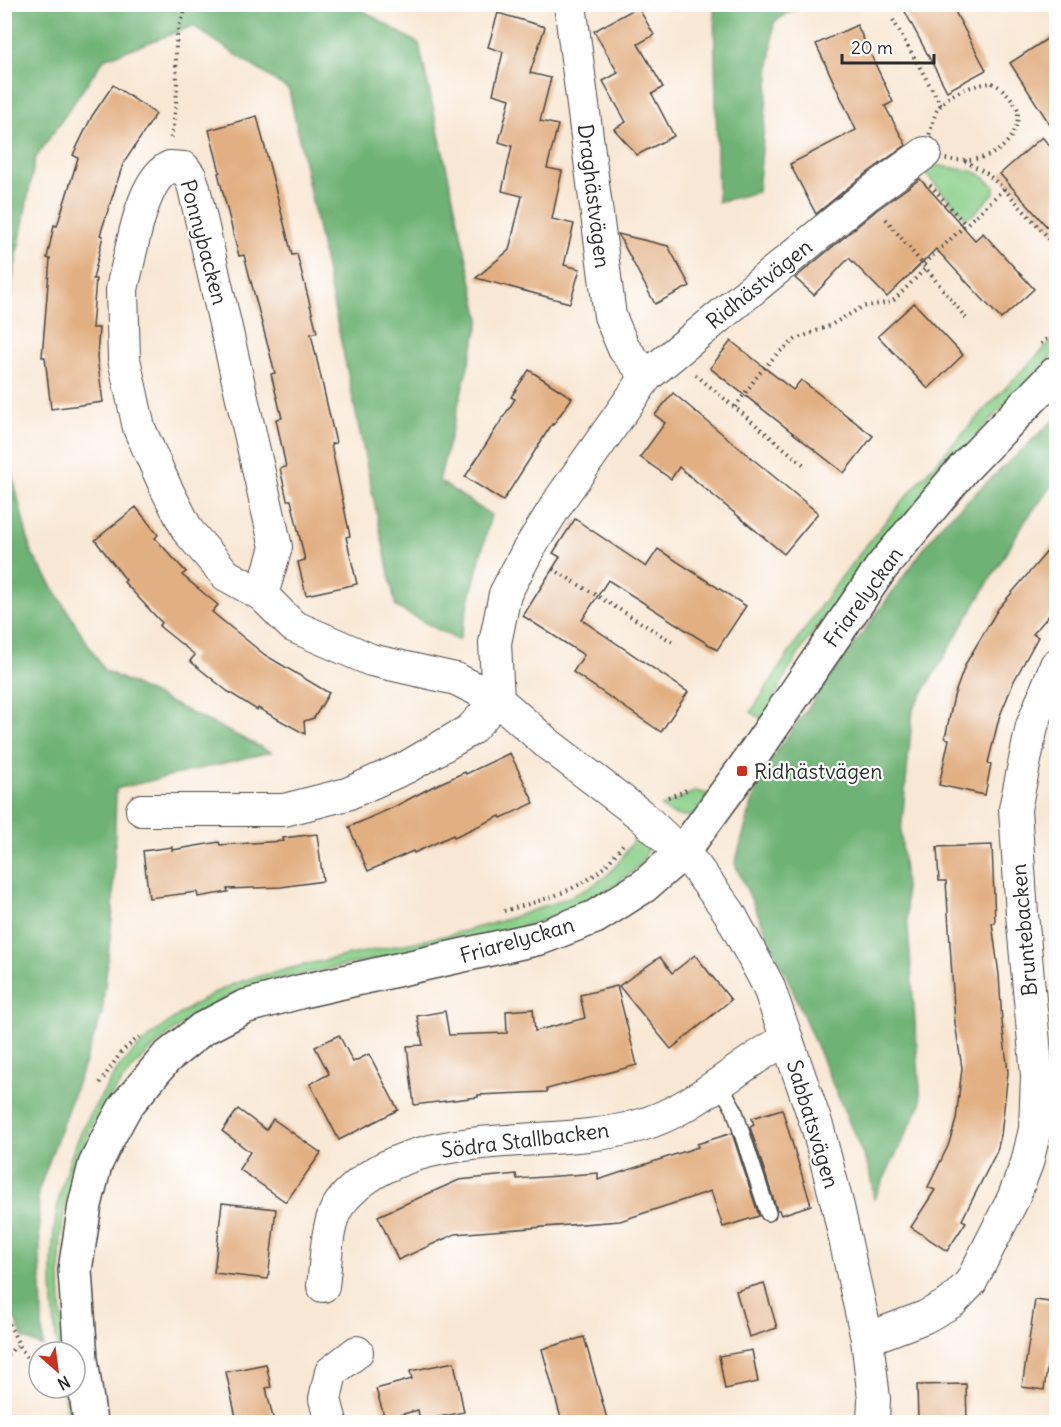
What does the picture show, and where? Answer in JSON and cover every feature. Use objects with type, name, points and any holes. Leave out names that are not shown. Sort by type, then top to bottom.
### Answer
[{"type":"street","name":"Draghästvägen","points":[[570,4],[610,316],[624,349],[647,376]]},
{"type":"street","name":"Ridhästvägen","points":[[498,700],[495,643],[505,594],[527,552],[566,492],[647,376],[867,195],[917,158]]},
{"type":"street","name":"Ponnybacken","points":[[262,595],[276,547],[213,266],[190,176],[184,168],[177,166],[165,169],[157,175],[142,208],[122,290],[125,365],[140,428],[188,531],[226,575],[262,595],[293,626],[370,660],[456,679],[498,700]]},
{"type":"street","name":"Friarelyckan","points":[[90,1422],[81,1359],[75,1270],[85,1205],[95,1165],[125,1107],[166,1058],[202,1029],[244,1007],[303,991],[540,938],[595,917],[644,886],[682,853],[742,771],[881,568],[963,469],[1056,373]]},
{"type":"street","name":"Bruntebacken","points":[[867,1339],[925,1317],[952,1302],[971,1282],[1013,1199],[1027,1163],[1035,1129],[1037,1076],[1022,914],[1016,809],[1032,726],[1056,665]]},
{"type":"street","points":[[142,810],[284,810],[347,794],[407,767],[464,734],[498,700],[548,744],[642,816],[682,853]]},
{"type":"street","name":"Sabbatsvägen","points":[[682,853],[710,884],[729,912],[768,985],[818,1129],[867,1339],[874,1399],[873,1422]]},
{"type":"street","name":"Södra Stallbacken","points":[[323,1286],[336,1210],[347,1194],[372,1174],[406,1158],[431,1151],[504,1141],[582,1135],[637,1126],[669,1114],[698,1099],[766,1050],[787,1039]]},
{"type":"street","points":[[331,1422],[324,1399],[331,1372],[357,1352]]},
{"type":"lane","points":[[719,1083],[734,1109],[768,1213]]},
{"type":"path","points":[[165,169],[175,116],[177,84],[174,41],[182,15],[189,4]]},
{"type":"path","points":[[893,20],[941,105]]},
{"type":"path","points":[[992,83],[1001,87],[1018,110],[1015,131],[989,156],[980,160],[964,161],[917,158],[935,113],[941,105],[960,91],[992,83]]},
{"type":"path","points":[[917,158],[966,225]]},
{"type":"path","points":[[964,161],[986,173],[1004,189],[1056,246]]},
{"type":"path","points":[[735,407],[758,375],[777,354],[796,339],[829,326],[862,307],[892,302],[925,265],[1004,189]]},
{"type":"path","points":[[867,195],[966,318]]},
{"type":"path","points":[[673,355],[804,465]]},
{"type":"path","points":[[527,552],[586,591],[676,644]]},
{"type":"path","points":[[4,1313],[27,1358]]},
{"type":"path","points":[[4,1360],[12,1349],[19,1345]]},
{"type":"green space","points":[[5,4],[354,5],[419,44],[480,319],[439,481],[491,515],[459,641],[396,607],[289,90],[193,26],[104,59],[35,159],[5,320]]},
{"type":"green space","points":[[714,5],[801,5],[774,22],[758,192],[718,202]]},
{"type":"green space","points":[[928,164],[972,171],[994,186],[994,193],[974,214],[966,218],[922,170]]},
{"type":"green space","points":[[1056,337],[1056,352],[903,517],[843,592],[793,664],[772,702],[765,721],[751,712],[840,579],[878,531],[951,446]]},
{"type":"green space","points":[[1056,418],[1056,480],[1023,524],[913,709],[901,833],[921,1103],[874,1199],[869,1169],[789,982],[735,864],[760,774],[941,525]]},
{"type":"green space","points":[[5,445],[31,552],[104,670],[271,752],[116,789],[113,909],[102,1014],[38,1192],[43,1340],[23,1338],[4,1294]]},
{"type":"green space","points":[[696,791],[708,794],[700,813],[680,816],[661,807]]},
{"type":"green space","points":[[639,831],[647,845],[646,855],[641,864],[617,883],[569,910],[530,925],[472,939],[255,984],[205,1009],[160,1042],[121,1082],[105,1105],[89,1134],[68,1193],[60,1257],[65,1340],[57,1340],[52,1255],[60,1193],[81,1132],[110,1081],[140,1045],[168,1022],[199,1002],[244,980],[497,922],[589,888],[607,875],[621,860]]},
{"type":"green space","points":[[65,1400],[73,1400],[77,1422],[68,1422]]},
{"type":"building","points":[[901,4],[951,4],[986,70],[947,91]]},
{"type":"building","points":[[638,7],[654,35],[638,44],[663,87],[652,94],[674,136],[637,155],[614,129],[626,122],[603,81],[618,73],[594,31]]},
{"type":"building","points":[[498,13],[545,27],[530,73],[551,78],[540,121],[558,125],[547,168],[562,171],[552,219],[574,224],[564,265],[580,269],[570,303],[476,278],[509,250],[522,196],[502,191],[512,146],[499,142],[510,99],[493,94],[503,52],[488,47]]},
{"type":"building","points":[[857,25],[893,102],[885,106],[906,145],[856,181],[816,214],[790,164],[856,130],[816,44]]},
{"type":"building","points":[[1056,33],[1056,134],[1010,63]]},
{"type":"building","points":[[113,85],[156,114],[123,164],[100,235],[103,236],[93,279],[96,279],[92,328],[99,328],[97,358],[103,402],[51,409],[45,357],[42,357],[50,259],[47,258],[54,225],[57,226],[78,158],[73,155],[92,116]]},
{"type":"building","points":[[257,116],[292,255],[297,254],[317,332],[311,334],[336,443],[331,444],[350,536],[346,537],[357,584],[306,595],[298,562],[305,560],[291,500],[287,500],[280,468],[286,467],[276,419],[282,418],[271,374],[275,373],[244,255],[239,256],[209,130]]},
{"type":"building","points":[[1042,137],[1056,153],[1056,237],[1000,174]]},
{"type":"building","points":[[920,179],[975,240],[983,233],[1034,289],[1001,319],[936,249],[887,297],[849,258],[814,295],[795,278],[878,209]]},
{"type":"building","points":[[618,234],[668,246],[690,286],[655,304]]},
{"type":"building","points":[[914,303],[963,355],[928,389],[878,336]]},
{"type":"building","points":[[731,341],[793,390],[801,380],[873,436],[844,473],[710,368]]},
{"type":"building","points":[[529,370],[572,398],[552,424],[503,501],[465,477],[515,399],[511,397]]},
{"type":"building","points":[[673,393],[818,513],[784,554],[679,467],[671,479],[640,457],[665,423],[655,415]]},
{"type":"building","points":[[136,507],[158,535],[155,538],[186,572],[182,575],[218,605],[212,612],[265,655],[329,693],[314,718],[304,721],[305,734],[258,708],[257,710],[227,691],[190,661],[195,655],[159,626],[162,623],[124,582],[126,580],[95,540]]},
{"type":"building","points":[[575,519],[646,567],[658,549],[746,606],[717,650],[608,580],[582,620],[688,692],[661,732],[573,672],[584,655],[523,616],[560,557],[553,553]]},
{"type":"building","points":[[1056,541],[1056,607],[1033,634],[1038,637],[1014,681],[999,718],[988,763],[991,764],[985,795],[939,785],[949,739],[945,738],[954,696],[966,663],[998,609]]},
{"type":"building","points":[[510,753],[534,803],[368,871],[349,827]]},
{"type":"building","points":[[317,834],[323,881],[281,887],[227,889],[228,892],[198,897],[197,892],[149,898],[143,851],[172,847],[172,850],[219,842],[220,845],[284,841],[283,838]]},
{"type":"building","points":[[992,845],[995,923],[992,923],[1008,1072],[997,1151],[962,1220],[966,1222],[947,1251],[911,1227],[935,1190],[928,1187],[948,1146],[956,1120],[962,1068],[955,1023],[946,881],[939,881],[937,847]]},
{"type":"building","points":[[695,955],[731,1000],[671,1049],[619,986],[660,957],[672,973]]},
{"type":"building","points":[[617,986],[637,1065],[547,1089],[547,1092],[478,1095],[478,1097],[414,1105],[407,1046],[423,1045],[417,1016],[445,1011],[449,1035],[507,1033],[506,1011],[533,1009],[535,1031],[585,1018],[580,995]]},
{"type":"building","points":[[339,1035],[353,1062],[369,1054],[398,1110],[339,1140],[310,1084],[329,1074],[315,1047]]},
{"type":"building","points":[[238,1109],[266,1130],[273,1119],[321,1153],[286,1202],[239,1169],[250,1152],[222,1131]]},
{"type":"building","points":[[782,1109],[811,1205],[781,1215],[777,1210],[750,1127],[754,1125],[752,1118]]},
{"type":"building","points":[[732,1133],[759,1216],[723,1227],[711,1191],[620,1221],[455,1234],[398,1260],[378,1216],[459,1180],[516,1174],[517,1179],[598,1173],[598,1180],[698,1147],[697,1144]]},
{"type":"building","points":[[222,1203],[276,1209],[268,1279],[214,1273]]},
{"type":"building","points":[[764,1283],[777,1328],[749,1337],[736,1291]]},
{"type":"building","points":[[1035,1300],[1056,1303],[1044,1390],[1022,1387]]},
{"type":"building","points":[[584,1337],[608,1422],[562,1422],[542,1349]]},
{"type":"building","points":[[752,1350],[758,1382],[725,1389],[719,1356]]},
{"type":"building","points":[[454,1362],[464,1412],[420,1421],[418,1410],[385,1419],[376,1389],[412,1379],[410,1371]]},
{"type":"building","points":[[266,1364],[271,1387],[266,1388],[274,1422],[237,1422],[226,1372]]},
{"type":"building","points":[[966,1384],[967,1422],[918,1422],[917,1385]]},
{"type":"place","name":"Ridhästvägen","points":[[742,771]]}]
